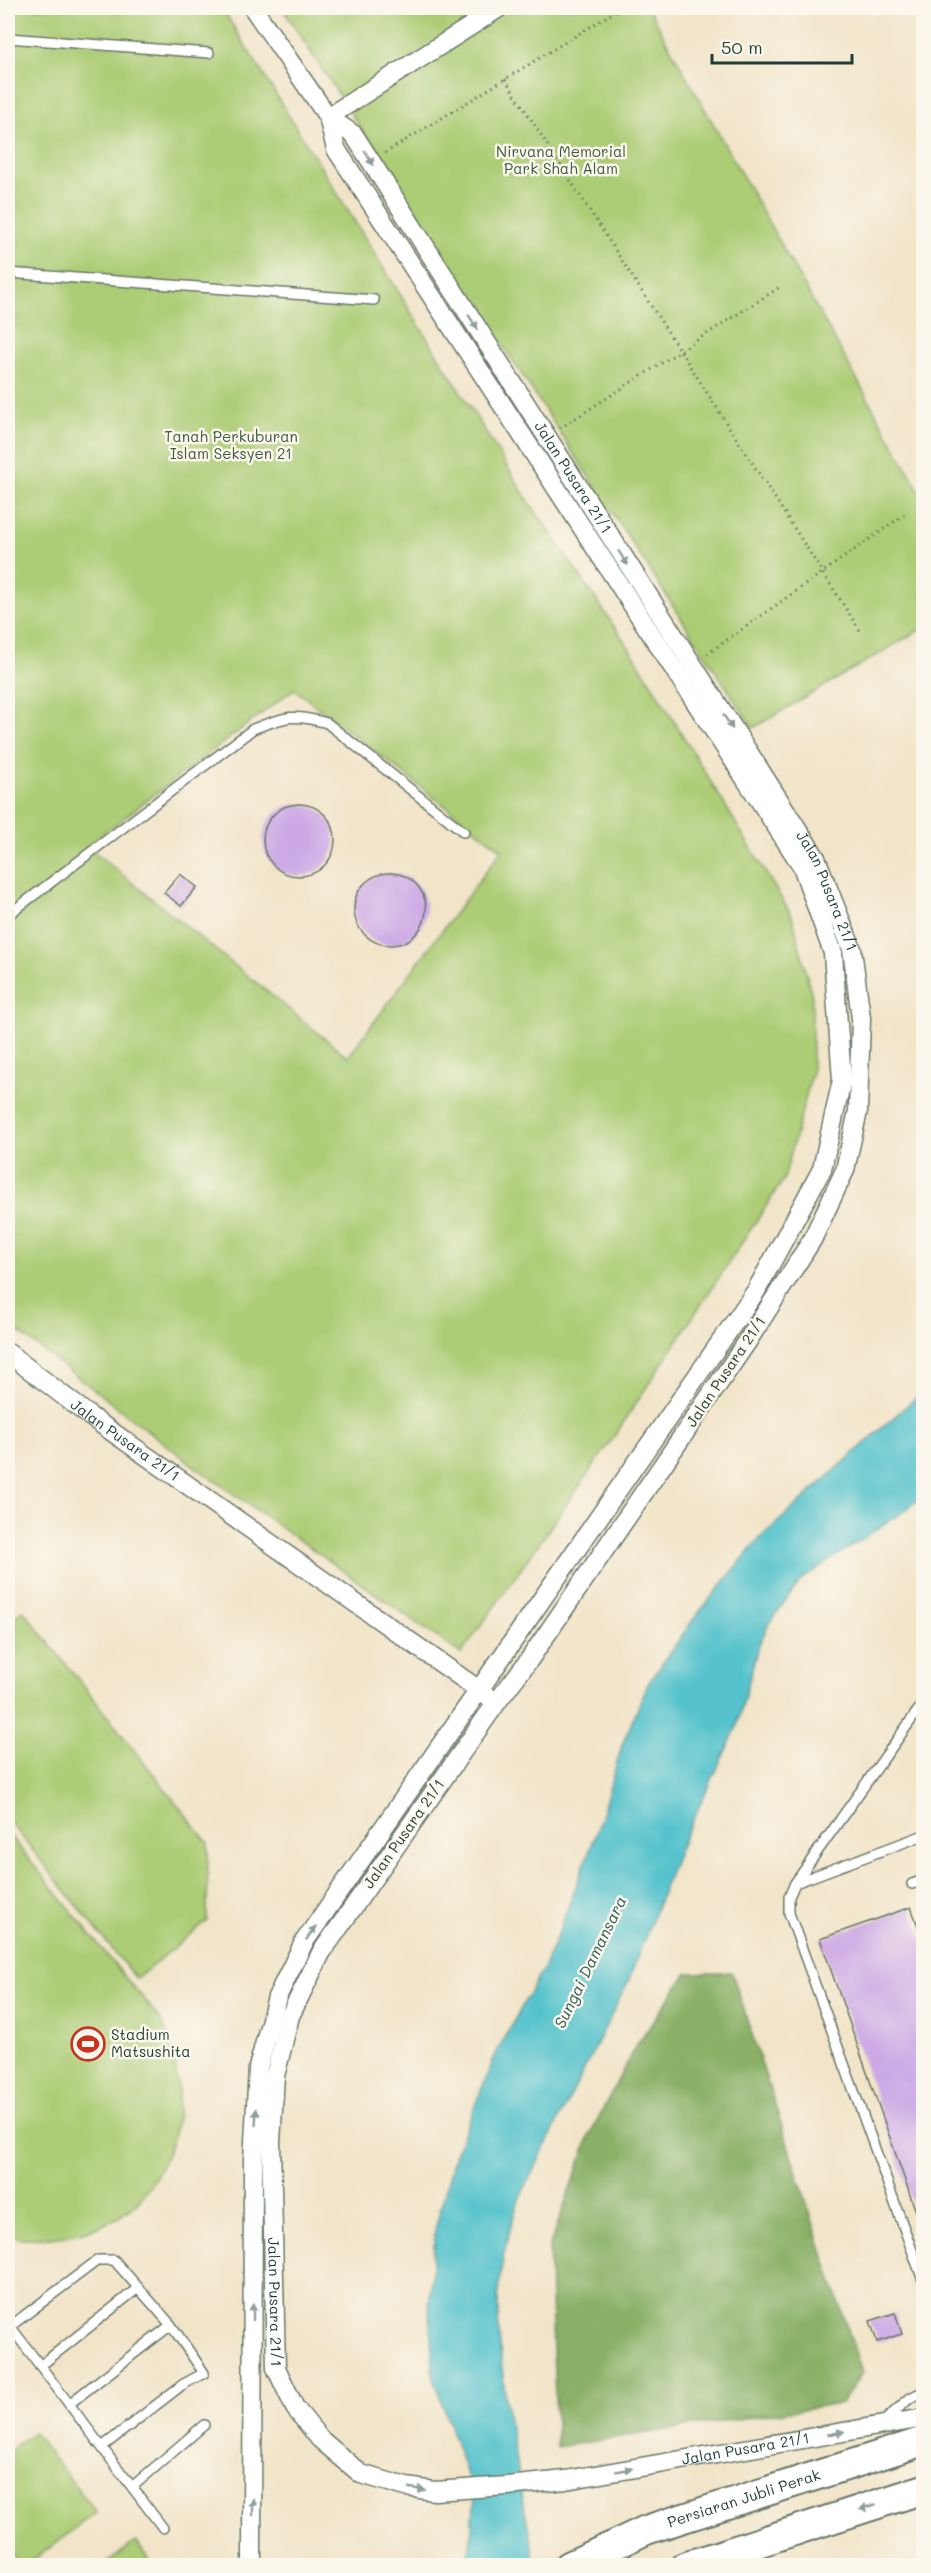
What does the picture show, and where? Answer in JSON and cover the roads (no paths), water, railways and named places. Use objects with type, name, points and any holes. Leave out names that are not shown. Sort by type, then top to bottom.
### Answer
[{"type":"main road","name":"Persiaran Jubli Perak","points":[[569,2565],[646,2530],[924,2441]]},
{"type":"main road","points":[[686,2565],[924,2489]]},
{"type":"street","name":"Jalan Pusara 21/1","points":[[252,2565],[253,2160],[258,2068],[277,1997],[304,1942],[481,1691],[756,1292],[822,1169],[842,1080],[833,953],[801,866],[336,149],[328,117],[254,8]]},
{"type":"street","points":[[328,117],[499,8]]},
{"type":"street","name":"Jalan Pusara 21/1","points":[[328,117],[354,135],[816,858],[852,949],[861,1018],[858,1111],[845,1170],[812,1240],[747,1342],[635,1508],[321,1953],[290,2016],[275,2076],[271,2142],[276,2368],[295,2408],[320,2439],[361,2474],[406,2487],[435,2491],[566,2480],[924,2418]]},
{"type":"street","name":"Jalan Pusara 21/1","points":[[8,1353],[91,1417],[497,1702]]},
{"type":"lane","points":[[8,38],[209,53]]},
{"type":"lane","points":[[8,273],[374,300]]},
{"type":"lane","points":[[8,915],[253,729],[288,716],[306,717],[327,723],[464,832]]},
{"type":"lane","points":[[924,1702],[795,1883],[789,1897],[789,1913],[924,2283]]},
{"type":"lane","points":[[795,1883],[924,1835]]},
{"type":"lane","points":[[912,1884],[924,1880]]},
{"type":"lane","points":[[102,2447],[182,2385],[204,2373],[171,2325],[114,2260],[98,2260],[9,2327],[163,2528]]},
{"type":"lane","points":[[40,2366],[138,2288]]},
{"type":"lane","points":[[69,2404],[171,2325]]},
{"type":"lane","points":[[879,2426],[910,2398],[924,2391]]},
{"type":"lane","points":[[132,2487],[204,2425]]},
{"type":"water","name":"Sungai Damansara","points":[[923,1391],[923,1495],[907,1509],[801,1580],[769,1623],[758,1647],[736,1729],[679,1849],[628,1982],[519,2199],[500,2280],[499,2339],[506,2403],[535,2565],[468,2566],[475,2498],[434,2380],[429,2311],[435,2230],[455,2154],[498,2049],[543,1969],[559,1931],[597,1831],[622,1745],[648,1684],[693,1620],[759,1539]]},
{"type":"place","name":"Stadium Matsushita","points":[[88,2044]]},
{"type":"park label","name":"Nirvana Memorial Park Shah Alam","points":[[561,160]]},
{"type":"park label","name":"Tanah Perkuburan Islam Seksyen 21","points":[[231,446]]}]
